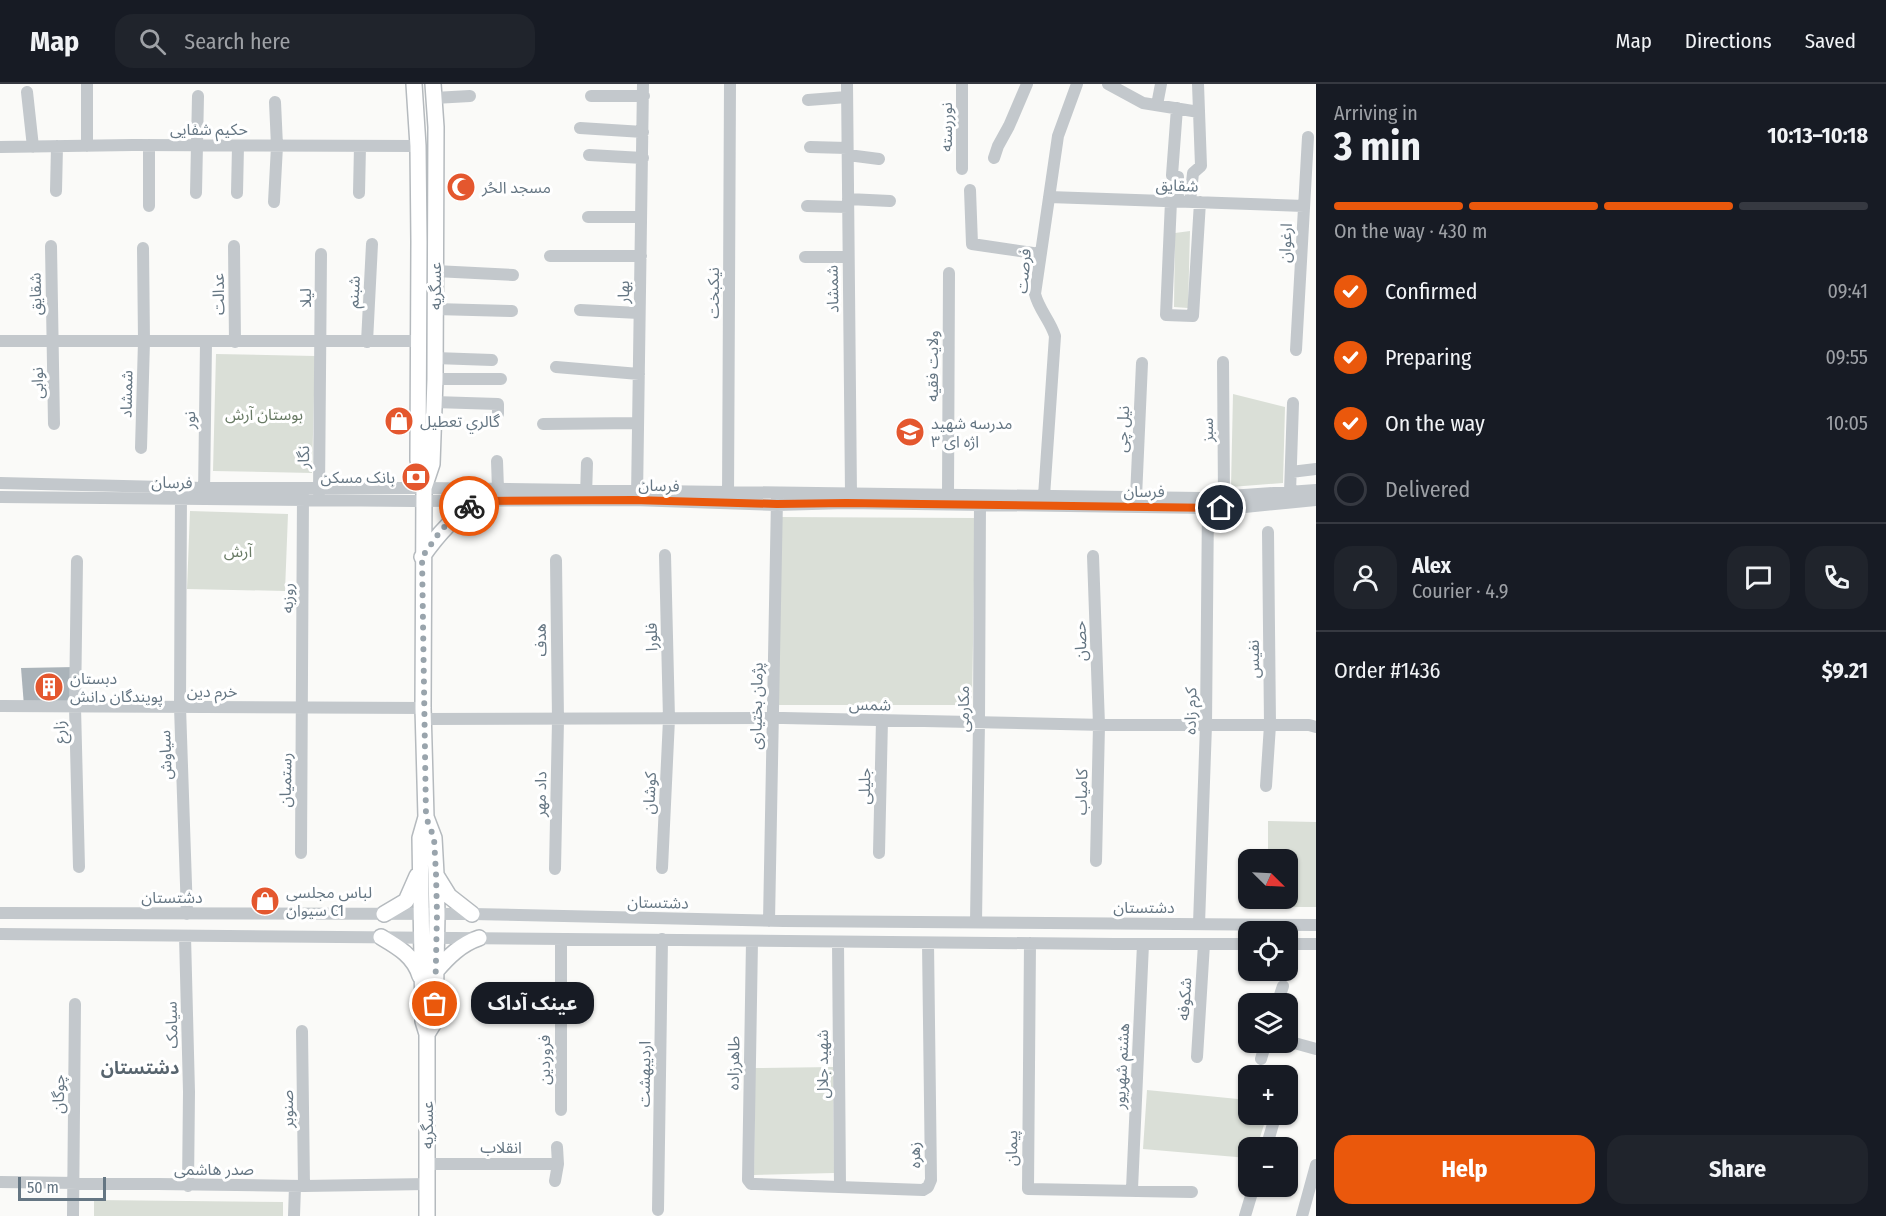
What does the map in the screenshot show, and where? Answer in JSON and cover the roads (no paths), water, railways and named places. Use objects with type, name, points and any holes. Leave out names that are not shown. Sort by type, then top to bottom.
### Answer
[{"type":"main road","name":"عسگریه","points":[[414,84],[418,146],[418,460],[424,494],[422,557],[426,817],[420,838],[421,914],[429,937],[436,971],[435,1021],[427,1034]]},
{"type":"main road","name":"عسگریه","points":[[424,494],[432,464],[435,379],[434,91]]},
{"type":"main road","points":[[422,557],[442,529],[477,501]]},
{"type":"main road","name":"عسگریه","points":[[426,817],[434,838],[437,914],[429,937],[422,979],[423,1021],[427,1034],[427,1216]]},
{"type":"main road","points":[[384,914],[406,901],[420,867]]},
{"type":"main road","points":[[436,874],[449,896],[472,914]]},
{"type":"main road","points":[[381,937],[404,951],[412,959],[422,979]]},
{"type":"main road","points":[[436,971],[455,951],[479,938]]},
{"type":"street","points":[[87,84],[87,146]]},
{"type":"street","name":"نیکبخت","points":[[728,498],[730,84]]},
{"type":"street","name":"شمشاد","points":[[847,84],[851,494]]},
{"type":"street","name":"نوررسته","points":[[962,84],[962,170]]},
{"type":"street","points":[[994,158],[1027,84]]},
{"type":"street","name":"فرصت","points":[[1044,496],[1055,336],[1050,322],[1039,308],[1035,294],[1058,136],[1077,84]]},
{"type":"street","points":[[1108,84],[1143,103],[1199,112]]},
{"type":"street","points":[[1157,105],[1161,84]]},
{"type":"street","points":[[1178,108],[1172,175],[1178,177],[1185,202],[1193,316],[1167,315],[1185,202],[1193,172],[1201,166],[1198,84]]},
{"type":"street","points":[[591,96],[643,90]]},
{"type":"street","name":"بهار","points":[[637,496],[643,90]]},
{"type":"street","points":[[434,91],[470,96]]},
{"type":"street","points":[[27,92],[33,147]]},
{"type":"street","points":[[196,193],[198,96]]},
{"type":"street","points":[[808,100],[847,97]]},
{"type":"street","points":[[274,202],[277,146],[275,102]]},
{"type":"street","points":[[580,128],[643,132]]},
{"type":"street","name":"ارغوان","points":[[1296,350],[1308,137]]},
{"type":"street","points":[[149,145],[149,206]]},
{"type":"street","points":[[56,191],[57,146]]},
{"type":"street","points":[[237,193],[238,146]]},
{"type":"street","points":[[359,193],[360,146]]},
{"type":"street","name":"حکیم شفایی","points":[[0,147],[418,146]]},
{"type":"street","points":[[810,147],[879,159]]},
{"type":"street","points":[[589,155],[643,158]]},
{"type":"street","points":[[970,190],[972,244],[1040,254]]},
{"type":"street","name":"شقایق","points":[[1048,197],[1304,206]]},
{"type":"street","points":[[807,206],[890,201]]},
{"type":"street","points":[[588,217],[641,217]]},
{"type":"street","name":"شبنم","points":[[367,342],[372,244]]},
{"type":"street","name":"شقایق","points":[[51,246],[52,341]]},
{"type":"street","name":"عدالت","points":[[234,246],[235,342]]},
{"type":"street","points":[[143,249],[144,341]]},
{"type":"street","name":"لیلا","points":[[321,254],[322,342]]},
{"type":"street","points":[[550,256],[641,256]]},
{"type":"street","points":[[806,257],[848,257]]},
{"type":"street","points":[[435,270],[513,275]]},
{"type":"street","name":"ولایت فقیه","points":[[948,495],[949,273]]},
{"type":"street","points":[[435,309],[512,312]]},
{"type":"street","points":[[580,310],[639,313]]},
{"type":"street","points":[[0,341],[418,341]]},
{"type":"street","name":"نوابی","points":[[52,341],[54,424]]},
{"type":"street","name":"شمشاد","points":[[141,448],[144,341]]},
{"type":"street","name":"نور","points":[[205,494],[206,342]]},
{"type":"street","name":"نگار","points":[[319,494],[322,342]]},
{"type":"street","points":[[435,358],[492,360]]},
{"type":"street","name":"سبز","points":[[1222,362],[1224,496]]},
{"type":"street","name":"نیل چی","points":[[1136,497],[1142,363]]},
{"type":"street","points":[[556,367],[639,374]]},
{"type":"street","points":[[435,379],[501,379]]},
{"type":"street","points":[[434,402],[498,404],[498,414]]},
{"type":"street","points":[[1290,492],[1293,403]]},
{"type":"street","points":[[543,424],[638,423]]},
{"type":"street","points":[[497,461],[498,489]]},
{"type":"street","points":[[586,495],[587,463]]},
{"type":"street","points":[[1291,472],[1316,469]]},
{"type":"street","name":"فرسان","points":[[0,483],[205,494],[424,494],[498,489],[586,495],[777,499],[846,503],[980,501],[1208,503],[1224,496],[1316,490]]},
{"type":"street","name":"فرسان","points":[[0,496],[181,493]]},
{"type":"street","name":"سیاوش","points":[[181,493],[180,707],[186,914]]},
{"type":"street","name":"روزبه","points":[[303,494],[303,708]]},
{"type":"street","name":"فرسان","points":[[424,494],[477,501],[586,495]]},
{"type":"street","name":"فرسان","points":[[777,499],[851,494],[948,495],[980,501],[1044,496],[1136,497],[1208,503],[1235,508],[1316,500]]},
{"type":"street","name":"پژمان بختیاری","points":[[769,921],[777,499]]},
{"type":"street","name":"مکارمی","points":[[976,922],[980,722],[980,501]]},
{"type":"street","name":"کرم زاده","points":[[1199,924],[1206,725],[1208,503]]},
{"type":"street","name":"نفیس","points":[[1266,786],[1270,725],[1268,532]]},
{"type":"street","name":"فلورا","points":[[665,555],[669,719]]},
{"type":"street","name":"حصان","points":[[1093,556],[1099,725]]},
{"type":"street","name":"هدف","points":[[556,560],[558,720]]},
{"type":"street","name":"زارع","points":[[77,561],[75,707],[79,867]]},
{"type":"street","name":"خرم دین","points":[[0,706],[303,708],[423,713]]},
{"type":"street","name":"رستمیان","points":[[301,853],[303,708]]},
{"type":"street","name":"شمس","points":[[423,713],[558,720],[773,718],[1099,725],[1309,725],[1316,727]]},
{"type":"street","name":"کوشان","points":[[662,868],[669,719]]},
{"type":"street","name":"داد مهر","points":[[555,869],[558,720]]},
{"type":"street","name":"جلیلی","points":[[879,853],[882,720]]},
{"type":"street","name":"کامیاب","points":[[1095,861],[1099,725]]},
{"type":"street","name":"دشتستان","points":[[0,913],[472,914],[769,921],[1316,925]]},
{"type":"street","points":[[1045,923],[1047,944]]},
{"type":"street","points":[[0,934],[1238,944]]},
{"type":"street","name":"سیامک","points":[[185,936],[189,1092],[188,1186]]},
{"type":"street","name":"فروردین","points":[[561,939],[561,1110]]},
{"type":"street","name":"اردیبهشت","points":[[658,1210],[662,939]]},
{"type":"street","name":"طاهرزاده","points":[[751,1184],[748,1180],[752,941]]},
{"type":"street","name":"شهید جلال","points":[[838,942],[840,1186]]},
{"type":"street","name":"زهره","points":[[751,1184],[923,1190],[928,1187],[931,1180],[928,943]]},
{"type":"street","name":"پیمان","points":[[1030,944],[1028,1189],[1132,1189],[1192,1192]]},
{"type":"street","name":"هشتم شهریور","points":[[1132,1189],[1143,944]]},
{"type":"street","name":"شکوفه","points":[[1197,1057],[1204,944]]},
{"type":"street","points":[[1298,944],[1316,944]]},
{"type":"street","points":[[1281,993],[1283,986]]},
{"type":"street","name":"چوگان","points":[[74,1216],[75,1004]]},
{"type":"street","name":"صنوبر","points":[[294,1216],[300,1186],[302,1031]]},
{"type":"street","points":[[1298,1044],[1316,1049]]},
{"type":"street","points":[[1261,1059],[1263,1053]]},
{"type":"street","points":[[555,1182],[558,1164],[557,1147]]},
{"type":"street","name":"انقلاب","points":[[427,1164],[558,1164]]},
{"type":"street","points":[[1302,1216],[1316,1165]]},
{"type":"street","name":"صدر هاشمی","points":[[0,1182],[188,1186],[427,1184]]},
{"type":"street","points":[[1245,1216],[1251,1197]]},
{"type":"place","name":"مسجد الحُر","points":[[461,187]]},
{"type":"place","name":"گالري تعطيل","points":[[399,421]]},
{"type":"place","name":"مدرسه شهید اژه ای ۳","points":[[910,432]]},
{"type":"place","name":"بانک مسکن","points":[[416,477]]},
{"type":"place","name":"دبستان پویندگان دانش","points":[[49,687]]},
{"type":"place","name":"لباس مجلسی سیوان C1","points":[[265,901]]},
{"type":"place","name":"عینک آداک","points":[[435,1004]]},
{"type":"district","name":"دشتستان","points":[[140,1068]]},
{"type":"park label","name":"بوستان آرش","points":[[264,414]]},
{"type":"park label","name":"آرش","points":[[238,551]]}]
